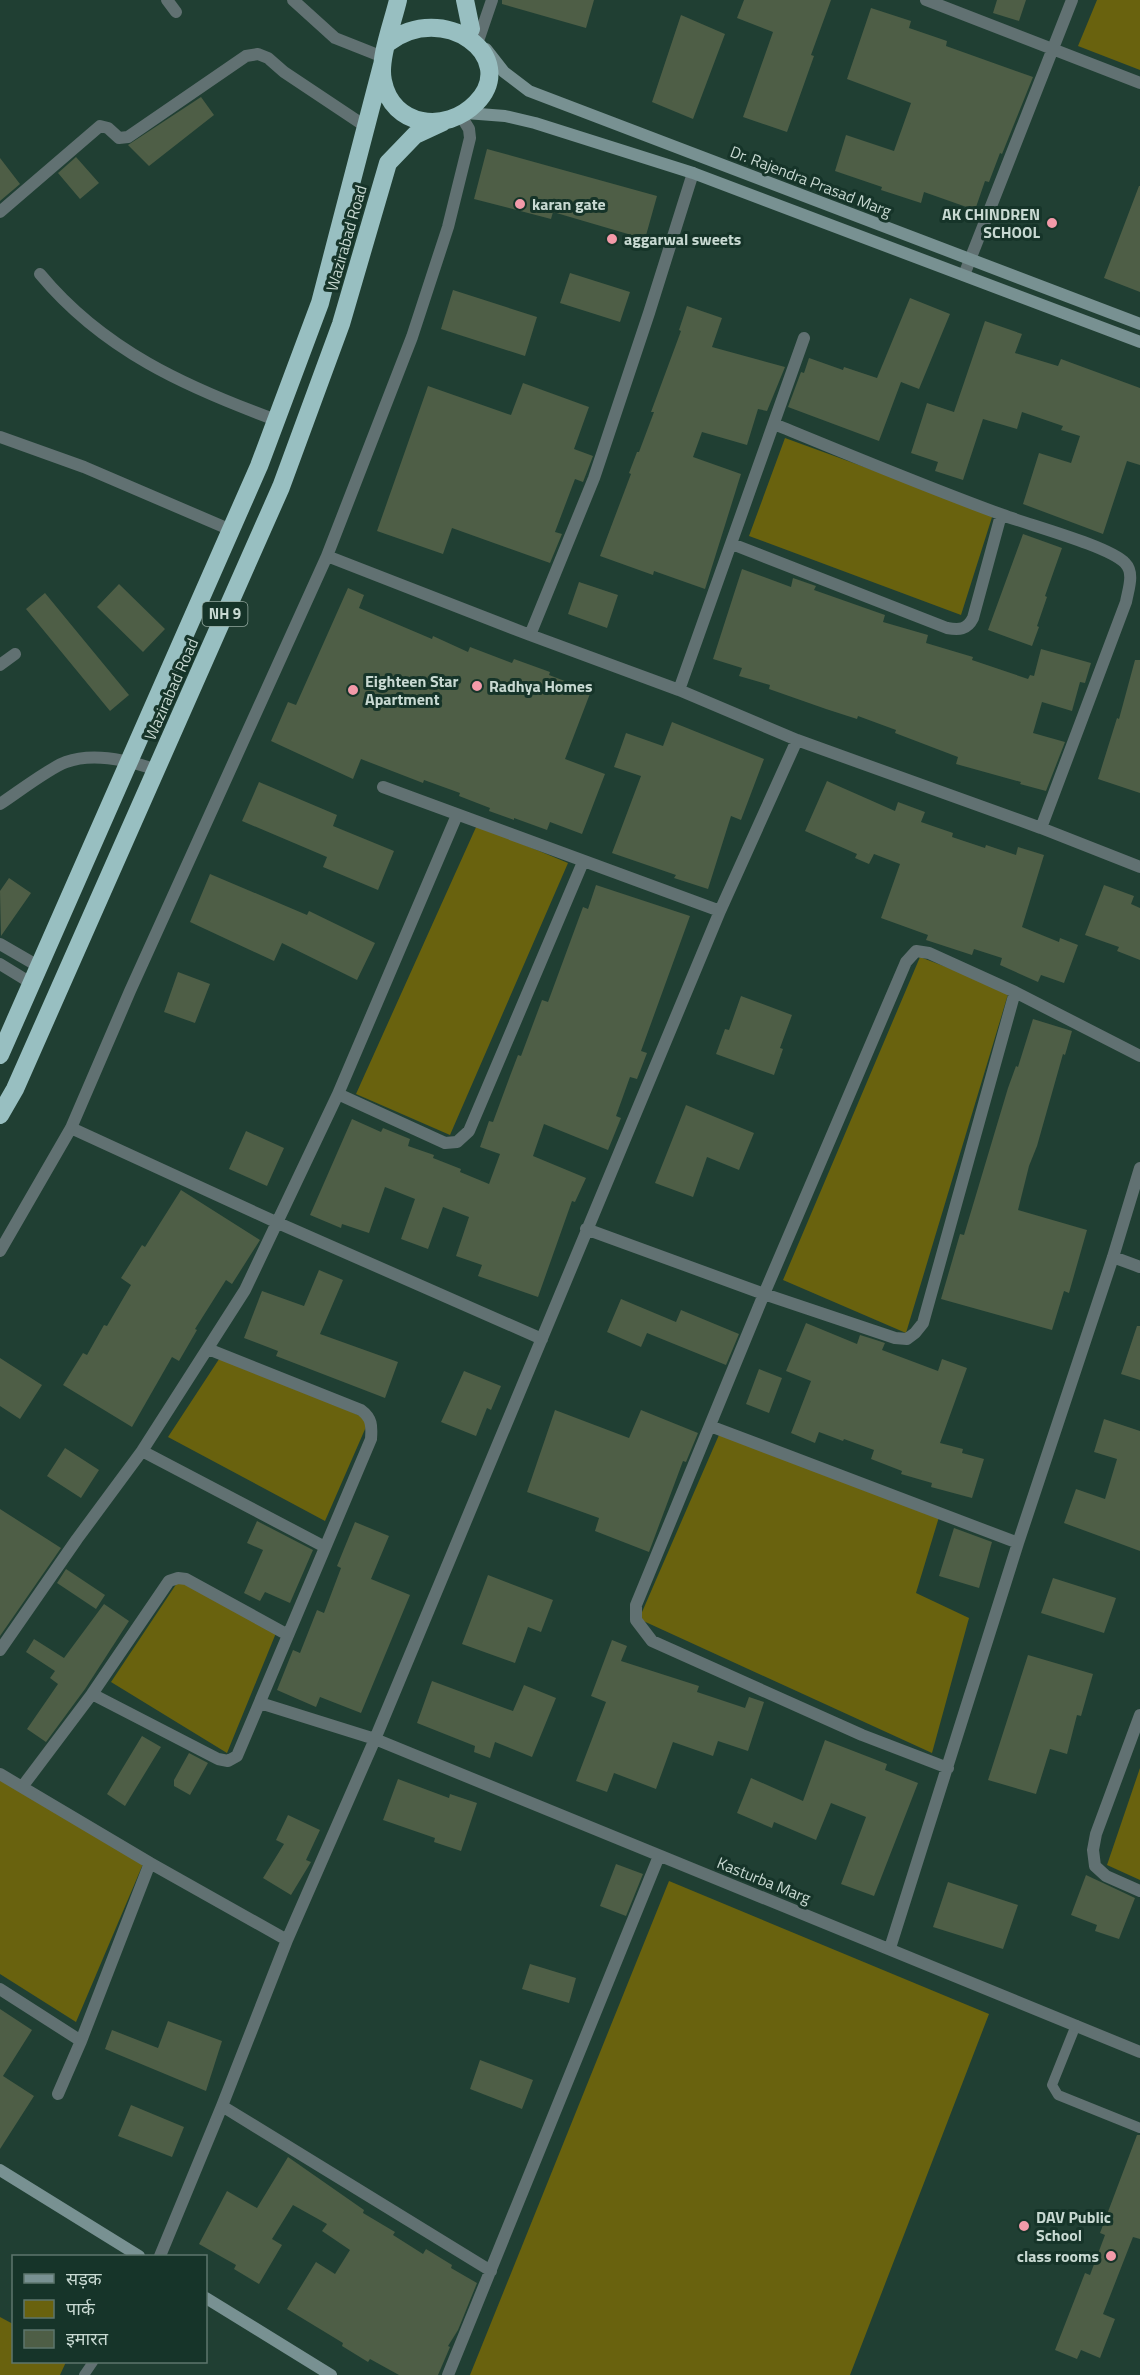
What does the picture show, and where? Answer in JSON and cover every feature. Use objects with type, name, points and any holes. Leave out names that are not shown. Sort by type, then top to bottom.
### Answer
[{"type":"highway","name":"Wazirabad Road","points":[[0,1055],[231,530],[276,420],[320,303],[398,0]]},
{"type":"highway","points":[[465,0],[479,38],[489,66],[487,84],[479,101],[463,115],[443,122],[427,122],[412,118],[399,109],[388,96],[383,81],[384,55],[398,30],[411,20],[426,15],[442,15],[458,20],[479,38]]},
{"type":"highway","name":"Wazirabad Road","points":[[0,1115],[15,1089],[280,488],[341,324],[388,163],[415,135],[443,122]]},
{"type":"main road","name":"Dr. Rajendra Prasad Marg","points":[[479,38],[504,72],[529,91],[1140,324]]},
{"type":"main road","name":"Dr. Rajendra Prasad Marg","points":[[463,115],[505,116],[535,123],[693,173],[1140,342]]},
{"type":"main road","points":[[0,2170],[137,2255]]},
{"type":"main road","points":[[207,2299],[331,2375]]},
{"type":"street","points":[[167,0],[176,12]]},
{"type":"street","points":[[293,0],[335,38],[384,55]]},
{"type":"street","points":[[479,38],[492,0]]},
{"type":"street","points":[[926,0],[1140,83]]},
{"type":"street","points":[[964,275],[1072,0]]},
{"type":"street","points":[[0,212],[100,126],[108,128],[119,138],[128,137],[246,56],[258,54],[268,58],[284,72],[365,126]]},
{"type":"street","points":[[0,1251],[71,1128],[130,991],[327,556],[412,338],[448,227],[470,138],[463,115]]},
{"type":"street","points":[[530,635],[594,478],[693,173]]},
{"type":"street","points":[[40,274],[66,304],[82,318],[149,364],[189,386],[276,420]]},
{"type":"street","points":[[679,690],[804,338]]},
{"type":"street","points":[[774,424],[1002,515],[1119,557],[1128,566],[1130,582],[1122,613],[1041,828]]},
{"type":"street","points":[[0,436],[84,467],[231,530]]},
{"type":"street","points":[[732,544],[947,628],[964,629],[970,625],[973,618],[1002,515]]},
{"type":"street","points":[[327,556],[679,690],[797,740],[1041,828],[1140,867]]},
{"type":"street","points":[[0,665],[15,654]]},
{"type":"street","points":[[160,2255],[287,1940],[375,1739],[720,911],[797,740]]},
{"type":"street","points":[[0,804],[65,762],[81,758],[130,760],[157,770]]},
{"type":"street","points":[[383,787],[720,911]]},
{"type":"street","points":[[0,1650],[142,1450],[245,1290],[338,1094],[457,814]]},
{"type":"street","points":[[338,1094],[445,1143],[457,1142],[469,1131],[583,862]]},
{"type":"street","points":[[0,944],[34,975]]},
{"type":"street","points":[[948,1768],[861,1735],[652,1641],[636,1620],[636,1605],[764,1294],[906,962],[916,951],[929,952],[1015,992],[1140,1056]]},
{"type":"street","points":[[0,964],[34,975]]},
{"type":"street","points":[[586,1229],[764,1294],[907,1340],[923,1323],[1015,992]]},
{"type":"street","points":[[71,1128],[278,1223],[542,1339]]},
{"type":"street","points":[[890,1948],[1140,1168]]},
{"type":"street","points":[[1113,1257],[1140,1267]]},
{"type":"street","points":[[92,1694],[218,1760],[228,1761],[237,1756],[371,1439],[372,1426],[368,1416],[361,1410],[208,1349]]},
{"type":"street","points":[[710,1426],[1018,1543]]},
{"type":"street","points":[[142,1450],[325,1547]]},
{"type":"street","points":[[22,1787],[92,1694],[169,1581],[178,1578],[186,1579],[288,1635]]},
{"type":"street","name":"Kasturba Marg","points":[[260,1703],[375,1739],[1140,2052]]},
{"type":"street","points":[[1140,1715],[1096,1834],[1093,1850],[1095,1866],[1106,1876],[1140,1891]]},
{"type":"street","points":[[0,1773],[150,1863],[287,1940]]},
{"type":"street","points":[[448,2375],[659,1856]]},
{"type":"street","points":[[58,2094],[150,1863]]},
{"type":"street","points":[[0,1989],[81,2041]]},
{"type":"street","points":[[222,2106],[491,2271]]},
{"type":"lane","points":[[1076,2025],[1052,2085],[1058,2095],[1140,2128]]},
{"type":"green space","points":[[1097,0],[1140,0],[1140,70],[1078,46]]},
{"type":"green space","points":[[785,438],[993,514],[961,615],[749,536]]},
{"type":"green space","points":[[477,825],[568,863],[450,1135],[356,1094]]},
{"type":"green space","points":[[920,957],[1009,991],[906,1333],[783,1280]]},
{"type":"green space","points":[[223,1353],[369,1420],[325,1521],[168,1437]]},
{"type":"green space","points":[[722,1428],[939,1517],[916,1593],[969,1618],[932,1753],[639,1619]]},
{"type":"green space","points":[[183,1574],[276,1633],[227,1753],[111,1682]]},
{"type":"green space","points":[[1140,1768],[1140,1880],[1107,1865]]},
{"type":"green space","points":[[0,1780],[143,1864],[76,2022],[0,1974]]},
{"type":"green space","points":[[669,1881],[989,2014],[850,2375],[470,2375]]},
{"type":"green space","points":[[0,2317],[12,2323],[12,2363],[66,2363],[60,2375],[0,2375]]},
{"type":"building","points":[[502,0],[594,0],[586,28],[502,4]]},
{"type":"building","points":[[744,0],[831,0],[787,132],[743,117],[773,32],[737,18]]},
{"type":"building","points":[[997,0],[1026,0],[1019,21],[993,13]]},
{"type":"building","points":[[871,8],[911,21],[909,28],[947,41],[946,46],[1033,77],[1002,154],[1000,153],[989,182],[985,181],[975,210],[924,192],[921,203],[835,171],[846,135],[894,151],[911,103],[847,79]]},
{"type":"building","points":[[681,15],[725,34],[693,119],[652,102]]},
{"type":"building","points":[[201,97],[214,115],[149,166],[128,145]]},
{"type":"building","points":[[487,149],[657,196],[645,239],[553,212],[551,219],[474,199]]},
{"type":"building","points":[[76,157],[99,183],[80,199],[58,173]]},
{"type":"building","points":[[0,158],[20,184],[0,201]]},
{"type":"building","points":[[1140,186],[1140,292],[1104,278]]},
{"type":"building","points":[[570,273],[630,292],[620,322],[560,303]]},
{"type":"building","points":[[453,290],[537,317],[525,356],[441,329]]},
{"type":"building","points":[[910,298],[950,314],[919,389],[901,382],[879,441],[788,407],[801,372],[804,373],[809,358],[843,370],[844,367],[877,378]]},
{"type":"building","points":[[687,306],[722,318],[712,347],[785,367],[767,411],[758,409],[747,445],[702,432],[693,457],[741,474],[705,589],[654,571],[653,575],[600,556],[631,474],[629,473],[654,412],[651,412],[681,331],[679,330]]},
{"type":"building","points":[[985,321],[1022,334],[1015,353],[1058,366],[1061,359],[1140,388],[1140,465],[1127,461],[1103,534],[1023,504],[1039,453],[1071,463],[1080,436],[1061,430],[1063,426],[1022,412],[1017,429],[983,419],[963,480],[935,471],[938,462],[911,453],[927,403],[954,412]]},
{"type":"building","points":[[523,383],[589,407],[574,449],[593,456],[583,482],[575,479],[555,532],[562,534],[550,563],[452,528],[443,554],[377,531],[428,386],[511,415]]},
{"type":"building","points":[[1023,534],[1062,548],[1045,596],[1047,597],[1032,646],[988,630]]},
{"type":"building","points":[[742,569],[791,587],[793,578],[816,586],[814,590],[885,615],[883,622],[928,635],[926,643],[973,657],[972,660],[1028,679],[1030,675],[1034,676],[1041,649],[1091,663],[1085,683],[1080,682],[1072,711],[1042,702],[1033,733],[1065,742],[1046,791],[956,764],[958,757],[895,733],[896,730],[769,689],[770,685],[739,676],[742,668],[713,659]]},
{"type":"building","points":[[579,582],[618,595],[607,628],[568,614]]},
{"type":"building","points":[[119,584],[165,629],[143,652],[97,607]]},
{"type":"building","points":[[348,588],[364,595],[359,608],[432,639],[433,636],[468,652],[470,647],[512,663],[514,659],[550,672],[549,675],[591,691],[565,759],[605,774],[582,834],[550,822],[547,830],[514,818],[514,820],[459,796],[460,793],[424,780],[423,783],[361,759],[353,779],[271,741],[288,702],[296,705]]},
{"type":"building","points":[[45,593],[129,695],[110,711],[26,609]]},
{"type":"building","points":[[1135,660],[1140,660],[1140,793],[1098,779],[1117,718],[1119,719]]},
{"type":"building","points":[[672,722],[764,759],[741,820],[731,816],[708,889],[674,878],[676,875],[612,853],[641,776],[614,767],[626,733],[663,746]]},
{"type":"building","points":[[827,781],[895,811],[898,802],[925,812],[921,822],[953,833],[952,837],[1016,855],[1018,847],[1044,855],[1022,927],[1059,942],[1060,938],[1078,945],[1064,983],[1041,975],[1038,982],[1000,965],[1002,958],[974,949],[972,955],[926,940],[928,935],[881,918],[900,864],[874,854],[869,864],[855,858],[857,854],[805,831]]},
{"type":"building","points":[[259,782],[337,815],[333,826],[394,851],[378,890],[323,867],[327,857],[242,821]]},
{"type":"building","points":[[210,874],[307,915],[309,911],[375,943],[357,980],[282,943],[274,961],[190,922]]},
{"type":"building","points":[[9,878],[31,893],[1,936],[0,891]]},
{"type":"building","points":[[596,885],[690,916],[641,1051],[647,1053],[637,1079],[630,1077],[616,1116],[621,1118],[608,1150],[544,1124],[533,1156],[586,1178],[575,1202],[572,1201],[538,1297],[478,1276],[482,1265],[456,1256],[469,1217],[443,1207],[428,1249],[401,1239],[415,1199],[385,1187],[369,1233],[342,1224],[341,1228],[310,1215],[352,1119],[381,1132],[383,1128],[410,1139],[408,1146],[434,1155],[433,1158],[461,1169],[460,1172],[489,1184],[500,1154],[480,1147],[489,1121],[493,1122],[542,1000],[548,1002],[583,907],[588,909]]},
{"type":"building","points":[[1104,885],[1134,896],[1131,904],[1140,908],[1140,960],[1117,951],[1119,947],[1085,935]]},
{"type":"building","points":[[178,972],[210,984],[195,1023],[164,1012]]},
{"type":"building","points":[[741,996],[792,1015],[780,1048],[783,1049],[774,1075],[716,1054],[725,1029],[729,1030]]},
{"type":"building","points":[[1033,1019],[1072,1031],[1029,1166],[1018,1210],[1087,1230],[1069,1293],[1064,1291],[1052,1330],[941,1299],[960,1234],[964,1235],[1008,1088],[1016,1066],[1018,1067]]},
{"type":"building","points":[[686,1105],[754,1133],[739,1170],[707,1157],[693,1197],[655,1183]]},
{"type":"building","points":[[246,1131],[284,1148],[267,1186],[229,1169]]},
{"type":"building","points":[[181,1190],[260,1240],[232,1284],[226,1280],[195,1329],[197,1330],[179,1361],[172,1357],[132,1427],[63,1385],[83,1353],[87,1355],[104,1325],[107,1326],[131,1285],[121,1278],[142,1245],[145,1247]]},
{"type":"building","points":[[319,1270],[343,1280],[320,1334],[398,1362],[385,1398],[276,1356],[278,1351],[244,1338],[262,1291],[304,1306]]},
{"type":"building","points":[[621,1299],[676,1322],[681,1310],[739,1334],[726,1365],[647,1333],[641,1347],[607,1332]]},
{"type":"building","points":[[806,1323],[857,1344],[860,1335],[885,1343],[882,1350],[938,1371],[942,1359],[967,1368],[940,1443],[963,1449],[962,1453],[984,1459],[972,1498],[931,1487],[932,1483],[901,1474],[902,1471],[871,1459],[874,1450],[844,1439],[843,1441],[819,1432],[815,1443],[791,1433],[811,1381],[786,1371]]},
{"type":"building","points":[[1137,1326],[1140,1326],[1140,1380],[1121,1374]]},
{"type":"building","points":[[0,1358],[42,1385],[20,1419],[0,1406]]},
{"type":"building","points":[[759,1369],[782,1378],[769,1413],[746,1404]]},
{"type":"building","points":[[464,1371],[501,1386],[491,1410],[487,1408],[476,1436],[441,1422]]},
{"type":"building","points":[[555,1410],[629,1438],[641,1410],[698,1433],[686,1462],[683,1461],[649,1552],[595,1531],[599,1518],[527,1492]]},
{"type":"building","points":[[1104,1419],[1140,1431],[1140,1551],[1064,1523],[1076,1489],[1105,1499],[1117,1459],[1094,1452]]},
{"type":"building","points":[[65,1448],[99,1470],[81,1498],[47,1476]]},
{"type":"building","points":[[0,1509],[61,1548],[0,1636]]},
{"type":"building","points":[[257,1521],[313,1550],[290,1603],[265,1592],[260,1601],[244,1593],[263,1550],[247,1543]]},
{"type":"building","points":[[355,1522],[389,1536],[371,1579],[410,1595],[361,1713],[320,1697],[316,1707],[277,1690],[293,1650],[300,1653],[317,1610],[324,1613],[341,1568],[337,1566]]},
{"type":"building","points":[[954,1528],[992,1542],[979,1588],[939,1576]]},
{"type":"building","points":[[66,1569],[105,1595],[96,1609],[57,1583]]},
{"type":"building","points":[[488,1575],[553,1600],[541,1632],[528,1627],[515,1663],[462,1644]]},
{"type":"building","points":[[1053,1578],[1116,1598],[1104,1633],[1041,1613]]},
{"type":"building","points":[[104,1604],[129,1621],[85,1689],[46,1742],[27,1729],[58,1684],[50,1678],[55,1671],[26,1652],[34,1639],[64,1658]]},
{"type":"building","points":[[612,1640],[627,1646],[621,1661],[699,1686],[697,1692],[745,1708],[749,1697],[764,1702],[748,1751],[718,1741],[713,1756],[673,1742],[656,1789],[614,1773],[607,1792],[576,1781],[606,1702],[591,1696]]},
{"type":"building","points":[[1028,1655],[1093,1674],[1081,1716],[1077,1715],[1067,1754],[1050,1749],[1036,1794],[988,1780]]},
{"type":"building","points":[[432,1681],[513,1711],[524,1685],[556,1698],[532,1757],[495,1742],[490,1758],[474,1752],[475,1746],[417,1723]]},
{"type":"building","points":[[142,1736],[161,1747],[125,1806],[107,1794]]},
{"type":"building","points":[[825,1740],[887,1764],[885,1770],[918,1783],[874,1896],[841,1884],[866,1817],[831,1803],[816,1840],[774,1822],[772,1828],[737,1813],[751,1778],[803,1801]]},
{"type":"building","points":[[189,1753],[208,1763],[190,1795],[174,1786],[174,1780]]},
{"type":"building","points":[[398,1779],[449,1798],[450,1794],[477,1803],[461,1851],[434,1842],[435,1838],[383,1820]]},
{"type":"building","points":[[288,1815],[320,1830],[306,1860],[311,1862],[291,1895],[263,1878],[284,1844],[276,1840]]},
{"type":"building","points":[[616,1864],[643,1874],[626,1916],[600,1906]]},
{"type":"building","points":[[1086,1875],[1135,1898],[1119,1939],[1095,1931],[1097,1925],[1071,1915]]},
{"type":"building","points":[[948,1882],[1018,1905],[1003,1949],[933,1927]]},
{"type":"building","points":[[530,1964],[576,1978],[569,2003],[522,1989]]},
{"type":"building","points":[[0,2009],[32,2030],[3,2076],[34,2096],[0,2149]]},
{"type":"building","points":[[168,2021],[222,2041],[206,2091],[105,2049],[112,2030],[158,2048]]},
{"type":"building","points":[[480,2060],[533,2080],[522,2109],[470,2089]]},
{"type":"building","points":[[131,2105],[184,2127],[172,2157],[118,2136]]},
{"type":"building","name":"class rooms","points":[[1137,2135],[1140,2135],[1140,2239],[1133,2237],[1103,2314],[1115,2319],[1100,2358],[1081,2350],[1077,2359],[1055,2350],[1085,2273],[1090,2275],[1105,2235],[1100,2233]]},
{"type":"building","points":[[288,2157],[364,2210],[363,2213],[395,2232],[393,2235],[423,2254],[426,2249],[452,2265],[451,2268],[477,2283],[458,2330],[448,2346],[450,2347],[438,2375],[399,2375],[370,2359],[368,2362],[342,2346],[343,2343],[287,2309],[316,2262],[335,2274],[350,2250],[322,2231],[327,2224],[293,2205],[272,2239],[282,2245],[259,2284],[234,2269],[236,2265],[199,2244],[227,2191],[257,2208]]},
{"type":"place","name":"karan gate","points":[[520,204]]},
{"type":"place","name":"AK CHINDREN SCHOOL","points":[[1052,223]]},
{"type":"place","name":"aggarwal sweets","points":[[612,239]]},
{"type":"place","name":"Radhya Homes","points":[[477,686]]},
{"type":"place","name":"Eighteen Star Apartment","points":[[353,690]]},
{"type":"place","name":"DAV Public School","points":[[1024,2226]]},
{"type":"place","name":"class rooms","points":[[1111,2256]]}]
